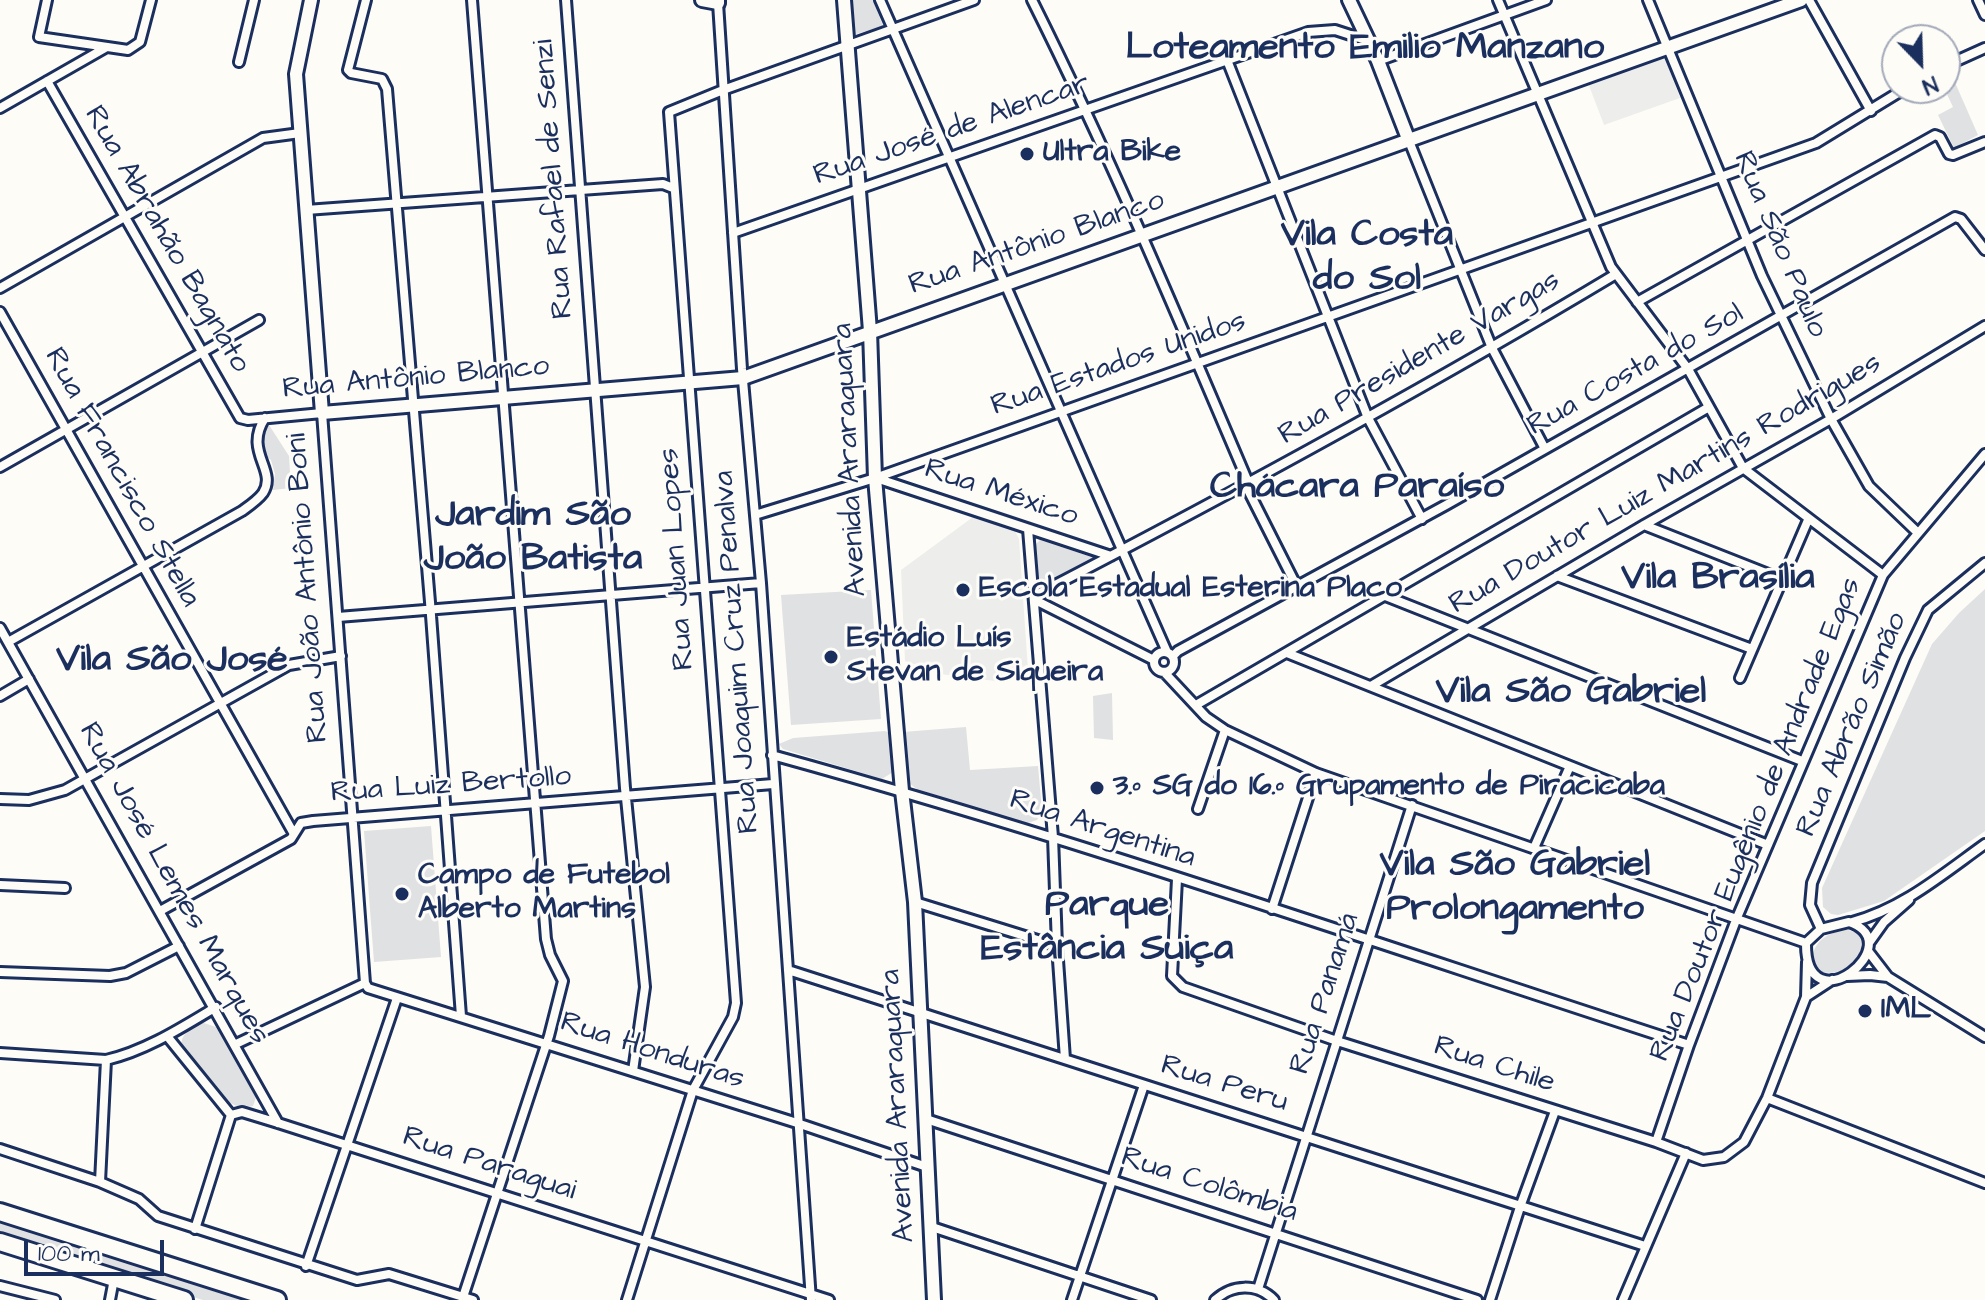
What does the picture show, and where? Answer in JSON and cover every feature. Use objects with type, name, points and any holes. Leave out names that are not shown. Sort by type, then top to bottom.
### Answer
[{"type":"highway","points":[[0,1212],[277,1300]]},
{"type":"highway","points":[[0,1242],[184,1300]]},
{"type":"street","points":[[47,0],[39,37],[128,50],[140,42],[151,0]]},
{"type":"street","points":[[239,62],[254,0]]},
{"type":"street","name":"Rua João Antônio Boni","points":[[311,0],[296,74],[365,983]]},
{"type":"street","points":[[366,0],[348,70],[382,79],[385,84],[461,1016]]},
{"type":"street","points":[[0,1149],[100,1182],[139,1199],[158,1216],[306,1266],[357,1280],[389,1274],[468,1299],[496,1193],[563,981],[547,947],[472,0]]},
{"type":"street","name":"Rua Rafael de Senzi","points":[[566,0],[626,797],[645,987],[633,1071]]},
{"type":"street","points":[[702,0],[718,2]]},
{"type":"street","name":"Avenida Araraquara","points":[[844,0],[870,331],[875,478],[902,791],[915,902],[934,1300]]},
{"type":"street","points":[[880,0],[1171,657],[1184,693]]},
{"type":"street","points":[[723,90],[974,0]]},
{"type":"street","points":[[1032,0],[1087,110],[1143,234],[1248,482],[1248,490],[1297,587]]},
{"type":"street","points":[[1349,0],[1378,61],[1492,348],[1545,449]]},
{"type":"street","points":[[1498,0],[1616,274],[1688,369],[1743,468],[1883,575]]},
{"type":"street","points":[[1378,61],[1546,0]]},
{"type":"street","name":"Rua São Paulo","points":[[1648,0],[1747,241],[1831,419],[1869,486],[1918,533]]},
{"type":"street","points":[[1801,0],[1871,111]]},
{"type":"street","name":"Rua Antônio Blanco","points":[[265,418],[743,378],[1801,0]]},
{"type":"street","points":[[1978,0],[1985,15]]},
{"type":"street","name":"Rua Joaquim Cruz Penalva","points":[[718,2],[811,1297]]},
{"type":"street","name":"Rua José de Alencar","points":[[733,233],[1308,32],[1348,33],[1370,42]]},
{"type":"street","points":[[0,108],[105,48]]},
{"type":"street","points":[[1961,59],[1985,48]]},
{"type":"street","points":[[1227,60],[1368,418],[1422,519]]},
{"type":"street","name":"Rua Abrahão Bagnato","points":[[47,81],[240,418],[265,418]]},
{"type":"street","name":"Rua Juan Lopes","points":[[693,1090],[733,1017],[736,1003],[669,112],[723,90]]},
{"type":"street","name":"Rua Estados Unidos","points":[[755,515],[875,478],[1060,410],[1723,178],[1816,143],[1882,104]]},
{"type":"street","points":[[0,288],[263,138],[300,133]]},
{"type":"street","points":[[1637,302],[1935,135],[1953,155],[1985,142]]},
{"type":"street","points":[[306,210],[579,189],[663,184],[673,188]]},
{"type":"street","name":"Rua Costa do Sol","points":[[1171,657],[1422,519],[1955,217],[1961,219],[1985,250]]},
{"type":"street","name":"Rua Presidente Vargas","points":[[1034,598],[1368,418],[1616,274]]},
{"type":"street","name":"Rua Francisco Stella","points":[[0,312],[294,835]]},
{"type":"street","points":[[0,467],[259,320]]},
{"type":"street","name":"Rua Doutor Luiz Martins Rodrigues","points":[[1371,686],[1985,326]]},
{"type":"street","points":[[1196,705],[1709,407]]},
{"type":"street","points":[[8,642],[242,511],[261,496],[266,475],[255,441],[265,418]]},
{"type":"street","name":"Rua Doutor Eugênio de Andrade Egas","points":[[1656,1142],[1736,920],[1883,575],[1985,454]]},
{"type":"street","name":"Rua México","points":[[875,478],[1111,556]]},
{"type":"street","points":[[1740,678],[1808,520]]},
{"type":"street","points":[[1644,525],[1781,579]]},
{"type":"street","points":[[1028,529],[1053,837],[1065,1059]]},
{"type":"street","name":"Rua Abrão Simão","points":[[1821,929],[1810,905],[1812,883],[1905,658],[1928,610],[1985,563]]},
{"type":"street","points":[[1557,576],[1752,649]]},
{"type":"street","points":[[338,617],[761,583]]},
{"type":"street","points":[[1383,595],[1802,761]]},
{"type":"street","points":[[1034,598],[1154,660]]},
{"type":"street","name":"Rua José Lemes Marques","points":[[0,628],[216,1007],[278,1123]]},
{"type":"street","points":[[1171,657],[1160,652],[1154,660],[1155,667],[1225,730],[1316,773],[1806,943]]},
{"type":"street","points":[[1287,653],[1768,845]]},
{"type":"street","points":[[0,799],[29,800],[53,795],[289,665],[341,656]]},
{"type":"street","points":[[1164,672],[1171,669],[1171,657]]},
{"type":"street","points":[[0,696],[29,679]]},
{"type":"street","points":[[1198,809],[1225,730]]},
{"type":"street","name":"Rua Argentina","points":[[772,755],[1053,837],[1689,1045]]},
{"type":"street","points":[[1534,848],[1570,766]]},
{"type":"street","points":[[1272,909],[1316,773]]},
{"type":"street","name":"Rua Luiz Bertollo","points":[[160,911],[291,839],[301,823],[773,784]]},
{"type":"street","name":"Rua Panamá","points":[[1258,1289],[1412,805]]},
{"type":"street","points":[[1847,976],[1865,960],[1884,922],[1916,893],[1985,844]]},
{"type":"street","name":"Rua Chile","points":[[1177,879],[1172,976],[1183,987],[1337,1041],[1656,1142],[1703,1160],[1734,1151],[1755,1124],[1806,997],[1807,962]]},
{"type":"street","points":[[0,885],[65,888]]},
{"type":"street","points":[[1833,980],[1813,973],[1807,962],[1806,943],[1821,929],[1875,914],[1916,893]]},
{"type":"street","points":[[915,902],[1057,946]]},
{"type":"street","points":[[1849,922],[1862,929],[1869,947],[1888,977]]},
{"type":"street","points":[[0,972],[110,976],[126,973],[179,946]]},
{"type":"street","name":"Rua Peru","points":[[788,970],[1645,1246]]},
{"type":"street","points":[[1806,997],[1833,980],[1847,976],[1888,977],[1985,1037]]},
{"type":"street","points":[[236,1044],[365,983]]},
{"type":"street","name":"Rua Honduras","points":[[365,983],[368,988],[397,998],[797,1123],[927,1167]]},
{"type":"street","points":[[306,1266],[397,998]]},
{"type":"street","points":[[0,1053],[106,1060],[167,1036],[216,1007]]},
{"type":"street","points":[[167,1036],[231,1115],[195,1229]]},
{"type":"street","points":[[100,1182],[106,1060]]},
{"type":"street","points":[[1072,1300],[1144,1085]]},
{"type":"street","points":[[627,1300],[693,1090]]},
{"type":"street","points":[[1767,1098],[1985,1183]]},
{"type":"street","points":[[1490,1300],[1555,1111]]},
{"type":"street","name":"Rua Paraguai","points":[[231,1115],[242,1112],[278,1123],[811,1297],[829,1300]]},
{"type":"street","name":"Rua Colômbia","points":[[926,1119],[1477,1300]]},
{"type":"street","points":[[1623,1300],[1686,1153]]},
{"type":"street","points":[[932,1227],[1151,1300]]},
{"type":"street","points":[[110,1300],[115,1278]]},
{"type":"street","points":[[0,1286],[55,1300]]},
{"type":"street","points":[[1215,1300],[1232,1288],[1258,1289],[1274,1300]]},
{"type":"shaded area","points":[[851,0],[873,0],[883,26],[853,35]]},
{"type":"shaded area","points":[[1664,55],[1680,98],[1604,125],[1588,83]]},
{"type":"shaded area","points":[[1961,96],[1978,135],[1954,148],[1938,115],[1953,107],[1952,104],[1961,104]]},
{"type":"shaded area","points":[[269,425],[289,456],[291,488],[273,490],[275,474],[271,460],[262,453],[259,440]]},
{"type":"shaded area","name":"Escola Estadual Esterina Placo","points":[[973,517],[1015,531],[1019,539],[1028,670],[995,681],[940,674],[905,661],[901,570]]},
{"type":"shaded area","points":[[1040,540],[1095,558],[1041,587],[1038,584],[1035,545]]},
{"type":"shaded area","points":[[1985,589],[1985,831],[1884,901],[1838,915],[1831,914],[1823,907],[1822,888],[1932,644]]},
{"type":"shaded area","name":"Estádio Luís Stevan de Siqueira","points":[[871,590],[881,719],[791,725],[781,595]]},
{"type":"shaded area","points":[[1112,693],[1113,740],[1094,738],[1093,696]]},
{"type":"shaded area","points":[[966,727],[970,770],[1038,766],[1042,811],[1037,820],[1025,824],[919,791],[908,782],[903,732]]},
{"type":"shaded area","points":[[885,731],[892,734],[893,772],[882,779],[783,749],[779,744],[793,738]]},
{"type":"shaded area","name":"Campo de Futebol Alberto Martins","points":[[431,826],[441,957],[374,962],[364,831]]},
{"type":"shaded area","points":[[1846,929],[1861,935],[1862,952],[1858,959],[1844,970],[1819,971],[1812,958],[1816,946],[1828,935]]},
{"type":"shaded area","points":[[201,1022],[216,1027],[257,1094],[253,1106],[242,1107],[222,1097],[182,1049],[184,1036]]},
{"type":"shaded area","points":[[0,1218],[259,1300],[203,1300],[0,1237]]},
{"type":"place","name":"Ultra Bike","points":[[1027,154]]},
{"type":"place","name":"Escola Estadual Esterina Placo","points":[[963,590]]},
{"type":"place","name":"Estádio Luís Stevan de Siqueira","points":[[831,657]]},
{"type":"place","name":"3.º SG do 16.º Grupamento de Piracicaba","points":[[1097,788]]},
{"type":"place","name":"Campo de Futebol Alberto Martins","points":[[402,894]]},
{"type":"place","name":"IML","points":[[1865,1011]]},
{"type":"district","name":"Loteamento Emilio Manzano","points":[[1365,50]]},
{"type":"district","name":"Vila Costa do Sol","points":[[1367,259]]},
{"type":"district","name":"Chácara Paraíso","points":[[1357,489]]},
{"type":"district","name":"Jardim São João Batista","points":[[533,539]]},
{"type":"district","name":"Vila Brasília","points":[[1718,580]]},
{"type":"district","name":"Vila São José","points":[[172,662]]},
{"type":"district","name":"Vila São Gabriel","points":[[1571,694]]},
{"type":"district","name":"Vila São Gabriel Prolongamento","points":[[1515,889]]},
{"type":"district","name":"Parque Estância Suiça","points":[[1107,929]]}]
